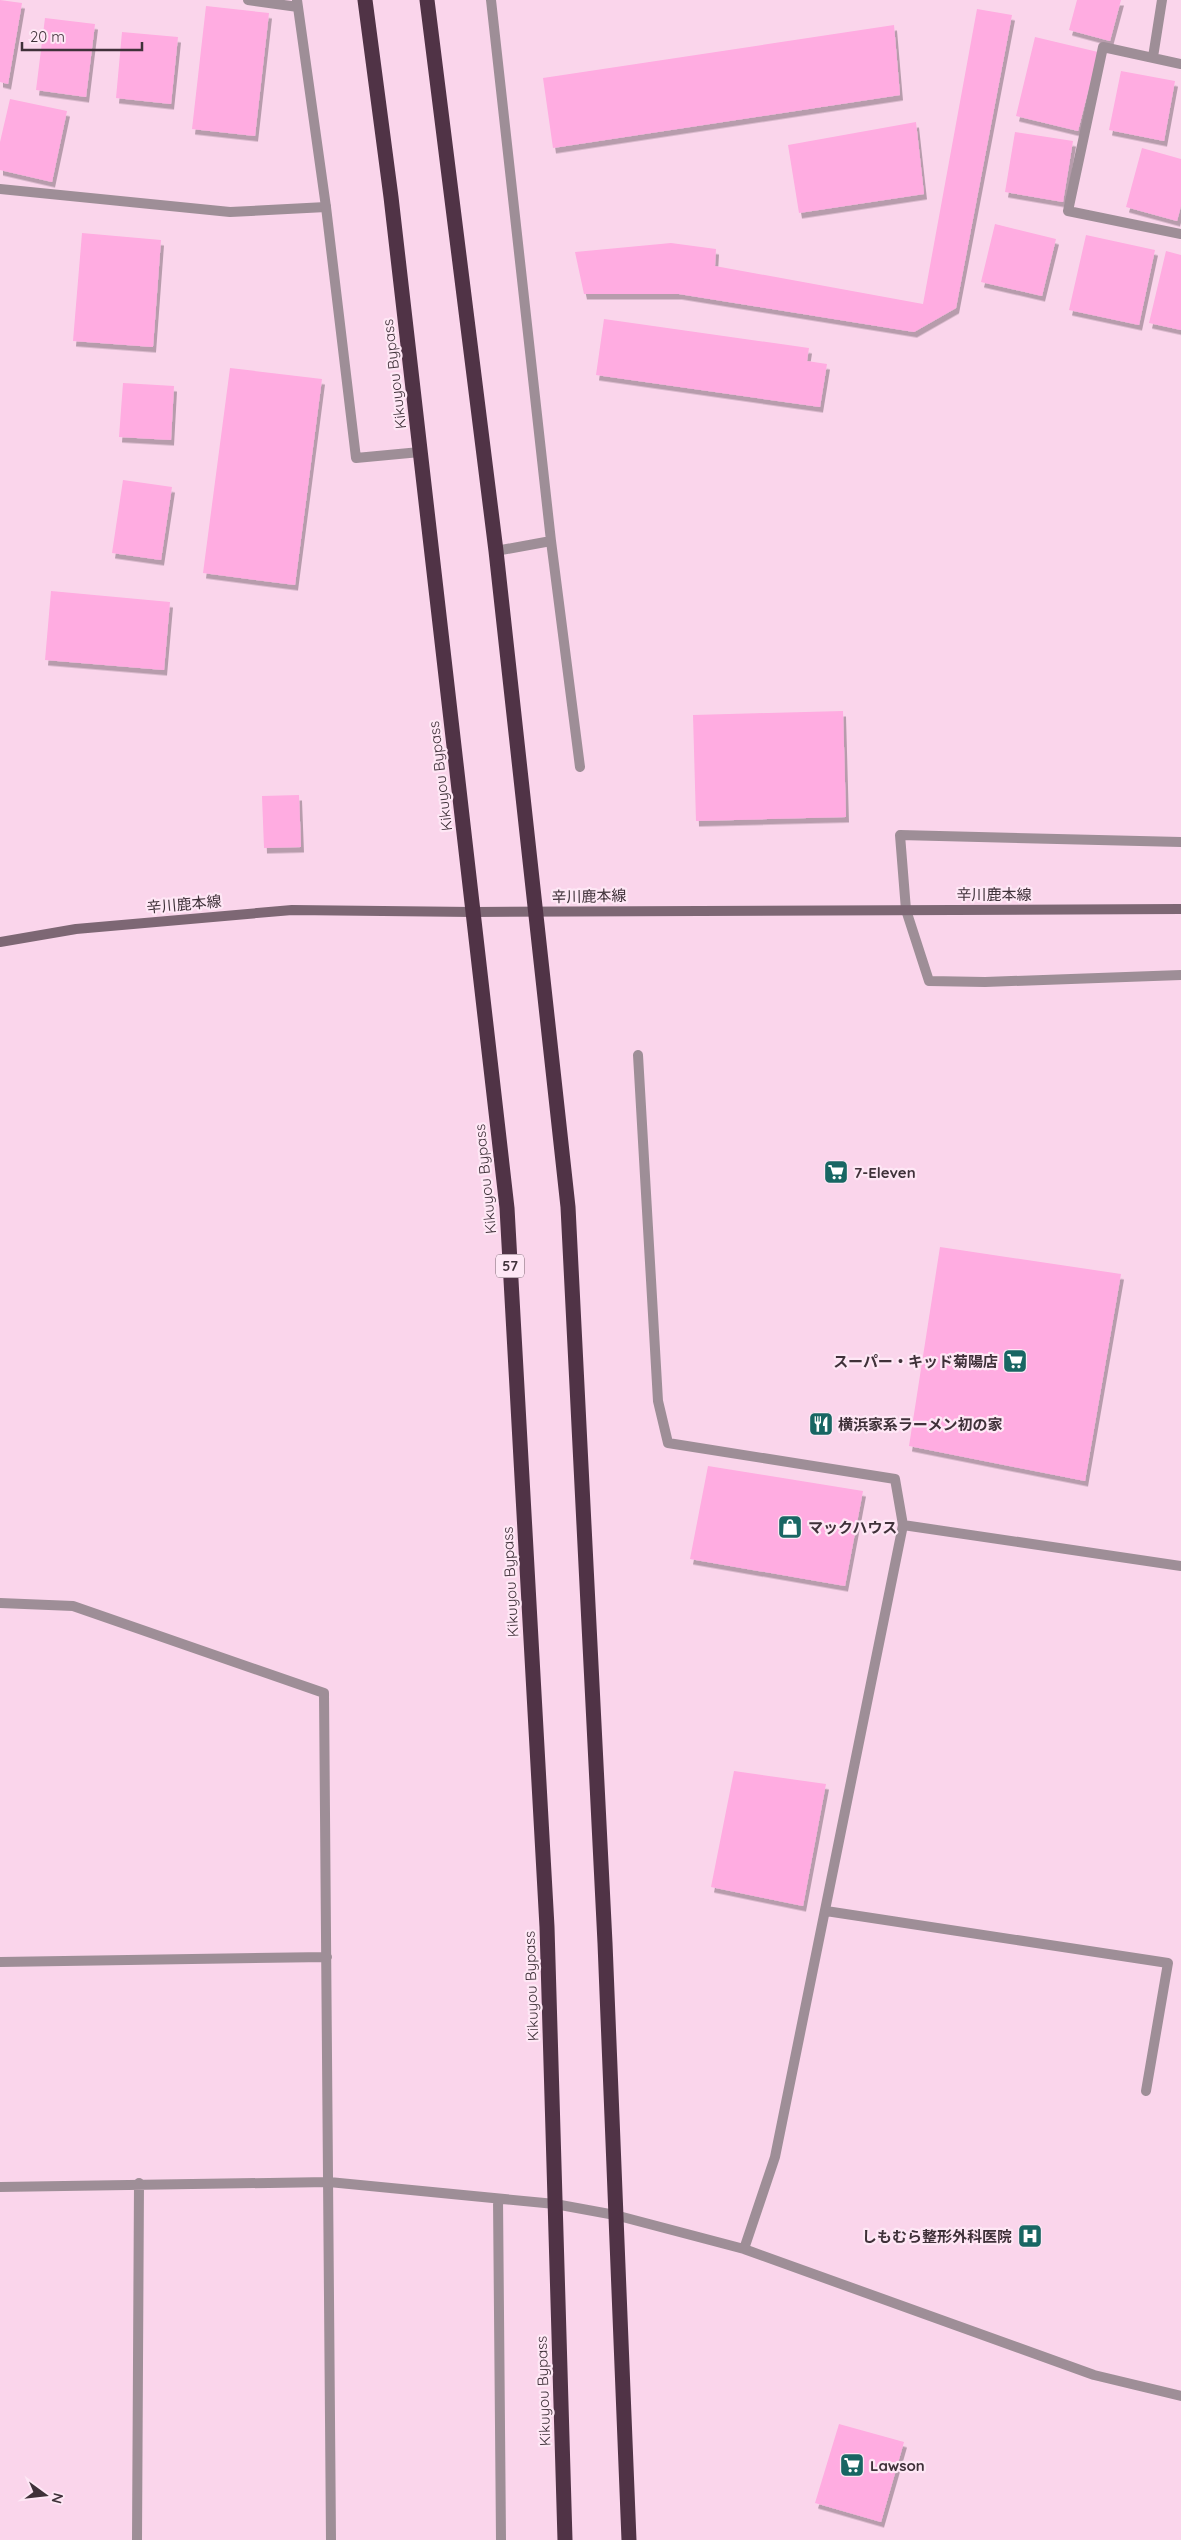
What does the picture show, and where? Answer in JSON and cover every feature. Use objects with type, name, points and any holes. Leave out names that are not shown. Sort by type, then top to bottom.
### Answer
[{"type":"highway","name":"Kikuyou Bypass","points":[[364,0],[391,197],[507,1208],[547,1927],[565,2540]]},
{"type":"highway","points":[[427,0],[496,551],[568,1207],[605,1943],[628,2540]]},
{"type":"main road","name":"辛川鹿本線","points":[[0,942],[76,929],[292,910],[536,912],[1181,909]]},
{"type":"street","points":[[248,0],[298,4],[326,207],[356,458],[420,452]]},
{"type":"street","points":[[491,0],[551,541],[580,767]]},
{"type":"street","points":[[1153,57],[1162,0]]},
{"type":"street","points":[[1181,64],[1103,47],[1068,211],[1181,234]]},
{"type":"street","points":[[0,190],[230,212],[326,207]]},
{"type":"street","points":[[496,551],[551,541]]},
{"type":"street","points":[[1181,842],[900,834],[906,910],[929,981],[985,982],[1181,975]]},
{"type":"street","points":[[638,1055],[658,1401],[668,1443],[895,1479],[903,1525],[775,2157],[744,2249]]},
{"type":"street","points":[[903,1525],[1181,1566]]},
{"type":"street","points":[[0,1603],[73,1606],[324,1693],[331,2540]]},
{"type":"street","points":[[826,1911],[1168,1963],[1146,2090]]},
{"type":"street","points":[[0,1962],[327,1957]]},
{"type":"street","points":[[0,2187],[139,2183],[329,2182],[555,2204],[615,2215],[744,2249],[1094,2375],[1181,2396]]},
{"type":"street","points":[[137,2540],[139,2183]]},
{"type":"street","points":[[498,2198],[500,2540]]},
{"type":"building","points":[[0,0],[22,3],[8,84],[0,82]]},
{"type":"building","points":[[1077,0],[1121,0],[1110,41],[1069,30]]},
{"type":"building","points":[[206,6],[269,13],[255,136],[192,129]]},
{"type":"building","points":[[977,9],[1012,15],[956,308],[914,332],[679,294],[584,294],[575,252],[671,243],[716,249],[715,266],[923,304]]},
{"type":"building","points":[[45,18],[95,24],[86,97],[36,90]]},
{"type":"building","points":[[894,25],[900,95],[553,148],[543,78]]},
{"type":"building","points":[[122,32],[178,37],[171,104],[116,98]]},
{"type":"building","points":[[1035,37],[1098,52],[1078,131],[1016,116]]},
{"type":"building","points":[[1121,71],[1175,81],[1164,141],[1109,130]]},
{"type":"building","points":[[10,99],[67,111],[52,182],[0,170],[0,142]]},
{"type":"building","points":[[916,122],[924,194],[799,213],[788,145]]},
{"type":"building","points":[[1015,132],[1073,141],[1063,202],[1005,192]]},
{"type":"building","points":[[1142,148],[1181,159],[1181,206],[1177,221],[1126,207]]},
{"type":"building","points":[[995,224],[1056,239],[1042,296],[981,282]]},
{"type":"building","points":[[82,233],[161,240],[153,347],[73,341]]},
{"type":"building","points":[[1086,235],[1155,250],[1139,325],[1069,310]]},
{"type":"building","points":[[1166,251],[1181,255],[1181,330],[1149,323]]},
{"type":"building","points":[[604,319],[809,348],[807,361],[827,364],[820,407],[596,375]]},
{"type":"building","points":[[230,368],[322,379],[295,585],[203,573]]},
{"type":"building","points":[[123,383],[174,386],[171,440],[119,437]]},
{"type":"building","points":[[123,480],[172,487],[161,560],[112,553]]},
{"type":"building","points":[[51,591],[170,602],[164,670],[45,660]]},
{"type":"building","points":[[843,711],[846,817],[696,821],[693,715]]},
{"type":"building","points":[[299,795],[301,847],[264,848],[262,796]]},
{"type":"building","points":[[940,1247],[1121,1274],[1085,1481],[909,1446]]},
{"type":"building","points":[[708,1466],[863,1491],[845,1586],[690,1559]]},
{"type":"building","points":[[734,1771],[826,1784],[803,1906],[711,1887]]},
{"type":"building","points":[[839,2424],[904,2442],[881,2522],[815,2503]]},
{"type":"place","name":"7-Eleven","points":[[836,1172]]},
{"type":"place","name":"スーパー・キッド菊陽店","points":[[1015,1361]]},
{"type":"place","name":"横浜家系ラーメン初の家","points":[[821,1424]]},
{"type":"place","name":"マックハウス","points":[[790,1527]]},
{"type":"place","name":"しもむら整形外科医院","points":[[1030,2236]]},
{"type":"place","name":"Lawson","points":[[852,2465]]}]
